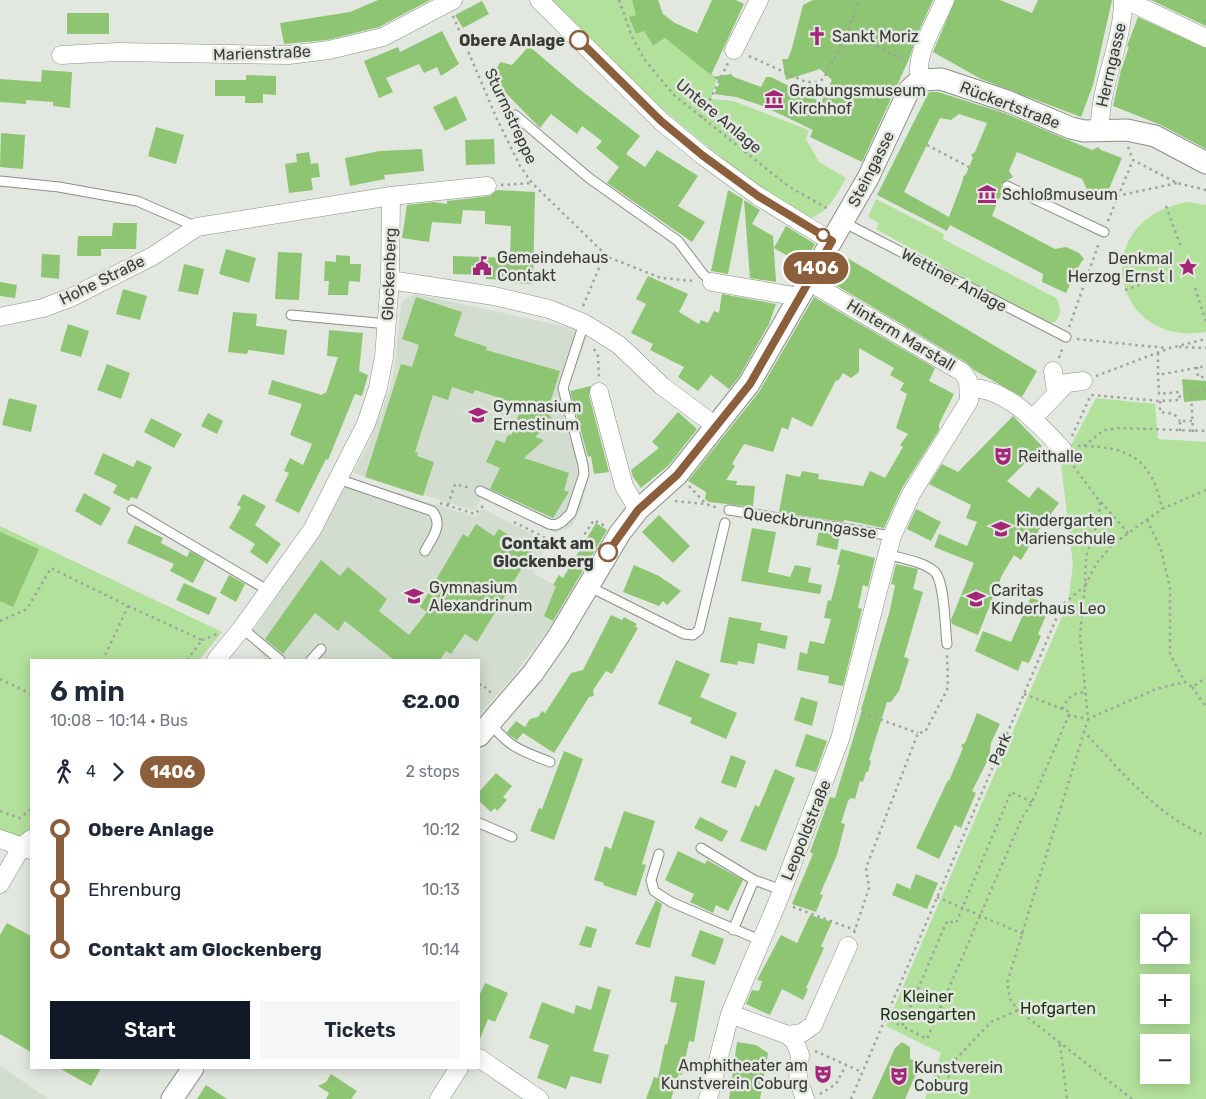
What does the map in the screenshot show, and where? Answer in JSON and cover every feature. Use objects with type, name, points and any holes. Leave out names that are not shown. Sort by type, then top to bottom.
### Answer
[{"type":"street","points":[[539,0],[661,121],[702,155],[758,196],[832,241]]},
{"type":"street","points":[[734,50],[759,0]]},
{"type":"street","name":"Steingasse","points":[[485,730],[533,673],[620,533],[638,510],[677,475],[750,384],[832,241],[839,217],[868,178],[909,90],[919,74],[945,0]]},
{"type":"street","points":[[1124,0],[1206,38]]},
{"type":"street","name":"Herrngasse","points":[[1100,130],[1102,100],[1123,22],[1124,0]]},
{"type":"street","name":"Marienstraße","points":[[61,55],[118,52],[290,55],[319,52],[383,37],[450,2]]},
{"type":"street","name":"Rückertstraße","points":[[919,74],[941,79],[1007,101],[1071,128],[1084,131],[1127,130],[1155,136],[1206,163]]},
{"type":"street","points":[[391,196],[487,186]]},
{"type":"street","name":"Hohe Straße","points":[[0,317],[42,308],[72,297],[154,256],[197,227],[391,196]]},
{"type":"street","name":"Glockenberg","points":[[217,659],[242,628],[312,530],[366,424],[378,388],[388,324],[391,196]]},
{"type":"street","points":[[390,280],[494,296],[549,309],[581,321],[618,345],[662,386],[717,427]]},
{"type":"street","points":[[712,282],[804,289]]},
{"type":"street","name":"Hinterm Marstall","points":[[804,289],[962,372],[968,380],[970,388]]},
{"type":"street","points":[[1055,368],[1056,392]]},
{"type":"street","points":[[1033,418],[1056,392],[1067,383],[1083,381]]},
{"type":"street","points":[[970,388],[991,390],[1033,418],[1067,444]]},
{"type":"street","name":"Leopoldstraße","points":[[708,1099],[730,1014],[762,941],[829,772],[849,708],[892,536],[911,494],[969,401],[970,388]]},
{"type":"street","points":[[599,392],[624,486],[638,510]]},
{"type":"street","points":[[0,839],[28,845],[0,884]]},
{"type":"street","points":[[791,1038],[802,1033],[812,1025],[852,938]]},
{"type":"street","points":[[730,1014],[791,1038],[800,1055],[798,1079],[805,1099]]},
{"type":"street","points":[[480,1059],[539,1099]]},
{"type":"street","points":[[172,1099],[192,1069]]},
{"type":"street","points":[[440,1099],[458,1069]]},
{"type":"lane","points":[[516,115],[588,178],[678,241],[703,274],[712,282]]},
{"type":"lane","points":[[0,181],[59,187],[137,201],[197,227]]},
{"type":"lane","points":[[1007,186],[1104,232]]},
{"type":"lane","name":"Wettiner Anlage","points":[[839,217],[1066,337]]},
{"type":"lane","points":[[291,315],[388,324]]},
{"type":"lane","points":[[480,492],[549,524],[563,521],[571,513],[582,484],[583,464],[563,388],[578,340],[581,321]]},
{"type":"lane","points":[[338,479],[432,511],[438,522],[437,529],[425,551]]},
{"type":"lane","points":[[132,510],[269,591]]},
{"type":"lane","name":"Queckbrunngasse","points":[[729,510],[892,536]]},
{"type":"lane","name":"Queckbrunngasse","points":[[588,586],[684,634],[693,635],[699,630],[725,523]]},
{"type":"lane","points":[[887,554],[926,566],[937,573],[941,584],[946,644]]},
{"type":"lane","points":[[242,628],[279,659]]},
{"type":"lane","points":[[312,659],[320,649]]},
{"type":"lane","points":[[485,730],[513,747],[550,762]]},
{"type":"lane","points":[[480,823],[512,837]]},
{"type":"lane","points":[[701,848],[780,895]]},
{"type":"lane","points":[[659,854],[651,880],[654,891],[671,902],[762,941]]},
{"type":"lane","points":[[733,930],[754,880]]},
{"type":"path","name":"Untere Anlage","points":[[619,0],[632,37],[644,59],[674,95],[788,186],[839,217]]},
{"type":"path","points":[[701,118],[734,50],[806,82],[819,82],[824,78],[847,33],[860,0]]},
{"type":"path","name":"Sturmstreppe","points":[[450,2],[497,119],[520,166],[532,183]]},
{"type":"path","points":[[847,33],[919,74]]},
{"type":"path","points":[[927,145],[969,167]]},
{"type":"path","points":[[1128,152],[1133,160],[1177,183],[1206,190]]},
{"type":"path","points":[[1055,368],[1072,315],[1117,196],[1133,160]]},
{"type":"path","points":[[487,186],[532,183],[608,257],[661,278],[712,282]]},
{"type":"path","points":[[1117,196],[1177,183]]},
{"type":"path","points":[[1166,206],[1182,247]]},
{"type":"path","points":[[581,321],[599,268],[608,257]]},
{"type":"path","points":[[1125,290],[1168,275]]},
{"type":"path","points":[[1195,288],[1206,321]]},
{"type":"path","points":[[1066,337],[1110,344],[1170,348]]},
{"type":"path","points":[[1083,381],[1158,352],[1206,338]]},
{"type":"path","points":[[578,340],[593,346],[598,356],[599,392]]},
{"type":"path","points":[[1175,347],[1206,348]]},
{"type":"path","points":[[1128,533],[1086,486],[1067,444],[1091,395],[1160,401],[1180,400],[1179,392],[1160,394],[1158,352]]},
{"type":"path","points":[[1158,374],[1206,366]]},
{"type":"path","points":[[1197,367],[1198,377],[1206,377]]},
{"type":"path","points":[[1193,432],[1191,392],[1206,390]]},
{"type":"path","points":[[1160,401],[1160,412],[1174,414],[1180,421],[1180,431]]},
{"type":"path","points":[[1180,421],[1192,421]]},
{"type":"path","points":[[1162,509],[1153,479],[1136,457],[1116,448],[1084,446],[1104,430],[1120,428],[1206,431]]},
{"type":"path","points":[[448,505],[455,484],[480,492]]},
{"type":"path","points":[[687,485],[706,504],[714,508]]},
{"type":"path","points":[[1085,586],[1096,564],[1113,544],[1162,509],[1206,490]]},
{"type":"path","points":[[439,502],[475,514],[481,505],[490,509]]},
{"type":"path","points":[[679,502],[706,504]]},
{"type":"path","points":[[1100,502],[1099,518],[1086,557],[1080,636],[1088,718],[1007,983],[1010,999],[1018,1010],[1132,1099]]},
{"type":"path","points":[[508,518],[569,550],[576,547],[594,520],[620,533]]},
{"type":"path","points":[[1147,520],[1161,549],[1170,588],[1170,654],[1185,682],[1192,687],[1206,707]]},
{"type":"path","points":[[0,621],[27,609],[51,568],[202,640],[188,659]]},
{"type":"path","name":"Park","points":[[851,1099],[1062,605],[1085,586]]},
{"type":"path","points":[[103,659],[128,606]]},
{"type":"path","points":[[849,708],[918,733],[925,732],[946,690],[948,681],[946,644]]},
{"type":"path","points":[[1192,687],[1206,678]]},
{"type":"path","points":[[0,679],[30,694]]},
{"type":"path","points":[[1068,715],[1088,718],[1156,689],[1185,682]]},
{"type":"path","points":[[480,685],[482,684],[492,692],[490,699]]},
{"type":"path","points":[[1062,709],[1068,698],[1074,693],[1086,692]]},
{"type":"path","points":[[885,1018],[927,1039],[1022,818],[1032,802],[1070,712],[1024,694]]},
{"type":"path","points":[[1083,731],[1131,784],[1165,813],[1188,828],[1206,836]]},
{"type":"path","points":[[780,895],[852,938],[870,888],[866,868],[918,733]]},
{"type":"path","points":[[902,1026],[948,921],[956,924],[1011,792],[1032,802]]},
{"type":"path","points":[[0,811],[20,818],[30,810]]},
{"type":"path","points":[[938,897],[980,917],[1023,934]]},
{"type":"path","points":[[947,1069],[950,1082],[938,1090],[936,1080],[991,1022],[1018,1010]]},
{"type":"path","points":[[791,1038],[862,1072]]},
{"type":"path","points":[[1060,1043],[1067,1099]]},
{"type":"path","points":[[805,1099],[816,1096],[836,1084],[846,1065]]},
{"type":"shaded area","name":"Gymnasium Ernestinum","points":[[415,294],[572,328],[588,334],[568,388],[586,452],[589,472],[581,509],[571,527],[555,533],[482,496],[475,511],[353,473],[371,439],[390,388],[395,364],[401,304],[405,299]]},
{"type":"shaded area","name":"Gymnasium Alexandrinum","points":[[350,478],[476,517],[482,508],[547,542],[534,573],[556,586],[544,615],[554,621],[512,678],[480,714],[480,659],[265,659],[248,638],[320,532]]},
{"type":"shaded area","points":[[0,1065],[48,1099],[0,1099]]},
{"type":"green space","points":[[550,0],[632,0],[636,15],[630,18],[636,34],[644,31],[653,46],[665,38],[717,78],[711,99],[733,101],[809,130],[806,139],[819,162],[846,178],[835,197],[822,212],[809,219],[751,181],[639,89]]},
{"type":"green space","points":[[876,199],[944,234],[943,239],[1056,298],[1060,310],[1059,316],[1055,322],[1045,323],[876,229],[879,223],[868,217]]},
{"type":"green space","points":[[1187,202],[1206,205],[1206,332],[1174,332],[1149,321],[1132,303],[1123,280],[1124,255],[1134,232],[1155,213]]},
{"type":"green space","name":"Hofgarten","points":[[1096,398],[1155,404],[1158,439],[1206,442],[1206,1099],[925,1099],[941,1053],[886,1026],[1068,603],[1073,565],[1061,464]]},
{"type":"green space","points":[[0,526],[222,632],[200,659],[30,659],[30,830],[18,841],[0,835]]},
{"type":"building","points":[[378,0],[430,0],[379,27],[327,40],[284,44],[280,23],[350,12]]},
{"type":"building","points":[[632,0],[658,0],[663,14],[675,23],[697,33],[712,0],[736,0],[744,4],[711,75],[665,38],[653,46],[644,31],[636,34],[629,17],[636,15]]},
{"type":"building","points":[[813,0],[933,0],[917,35],[909,59],[862,162],[810,137],[813,130],[763,106],[736,97],[714,94],[720,82],[713,77],[731,74],[734,77],[761,87],[766,77],[771,77],[821,102],[832,80],[820,69],[786,80],[782,59],[788,59],[803,5]]},
{"type":"building","points":[[955,0],[1000,0],[1032,13],[1038,0],[1112,0],[1093,85],[1081,117],[981,79],[933,52]]},
{"type":"building","points":[[1151,0],[1206,0],[1206,26]]},
{"type":"building","points":[[482,1],[489,14],[463,28],[455,15]]},
{"type":"building","points":[[67,13],[109,13],[109,34],[67,34]]},
{"type":"building","points":[[1138,17],[1206,48],[1206,149],[1161,125],[1113,106],[1121,70],[1129,47],[1127,46]]},
{"type":"building","points":[[442,31],[459,64],[441,76],[437,67],[424,73],[419,64],[386,78],[393,92],[379,98],[364,61],[398,47],[400,52]]},
{"type":"building","points":[[529,46],[578,88],[640,136],[626,154],[645,167],[657,150],[698,176],[678,206],[705,222],[692,242],[607,183],[619,167],[596,148],[602,141],[582,126],[577,134],[551,114],[540,128],[495,82],[500,77],[497,68],[499,64],[501,62],[512,65]]},
{"type":"building","points":[[42,70],[72,72],[70,108],[53,106],[53,102],[26,100],[26,104],[0,102],[0,79],[41,82]]},
{"type":"building","points":[[246,75],[276,76],[276,95],[263,94],[263,103],[245,103],[245,96],[215,96],[215,80],[246,80]]},
{"type":"building","points":[[929,92],[938,92],[1004,113],[1092,150],[1098,147],[1122,158],[1109,189],[1110,194],[1099,196],[1087,189],[1082,179],[1017,152],[1009,171],[1013,177],[1001,184],[1005,192],[1003,197],[999,198],[992,216],[1055,249],[1066,247],[1079,253],[1084,259],[1066,293],[1042,282],[1043,274],[950,225],[947,231],[877,195]],"holes":[[[959,114],[987,123],[975,152],[971,155],[973,158],[963,177],[949,217],[904,192],[940,118],[951,120]]]},
{"type":"building","points":[[456,96],[467,120],[445,131],[433,107]]},
{"type":"building","points":[[156,127],[184,135],[176,164],[148,156]]},
{"type":"building","points":[[1,133],[25,135],[23,169],[0,167]]},
{"type":"building","points":[[494,139],[495,164],[466,165],[465,140]]},
{"type":"building","points":[[422,149],[424,171],[384,175],[385,179],[350,186],[345,158],[380,151]]},
{"type":"building","points":[[309,152],[311,164],[318,163],[320,177],[311,178],[313,190],[289,193],[285,164],[297,162],[296,154]]},
{"type":"building","points":[[497,190],[535,192],[533,284],[510,283],[510,280],[486,279],[486,275],[453,274],[453,256],[510,258],[511,226],[485,224],[485,211],[463,210],[461,224],[432,222],[429,242],[402,238],[407,205],[434,202],[447,204],[447,201],[489,196]]},
{"type":"building","points":[[728,190],[743,199],[728,274],[711,271]]},
{"type":"building","points":[[744,200],[760,210],[752,224],[773,236],[776,282],[750,278]]},
{"type":"building","points":[[113,223],[137,223],[136,249],[101,249],[101,256],[77,256],[78,236],[112,236]]},
{"type":"building","points":[[786,226],[815,244],[803,265],[774,248]]},
{"type":"building","points":[[226,249],[256,258],[249,283],[219,274]]},
{"type":"building","points":[[278,252],[302,253],[299,300],[275,299]]},
{"type":"building","points":[[839,253],[1037,371],[1022,397],[974,370],[967,363],[824,278]]},
{"type":"building","points":[[42,254],[60,255],[59,279],[41,277]]},
{"type":"building","points":[[336,255],[350,256],[350,264],[361,264],[360,282],[349,281],[348,295],[328,295],[329,281],[324,281],[325,261],[336,262]]},
{"type":"building","points":[[184,264],[204,269],[198,295],[178,291]]},
{"type":"building","points":[[648,276],[688,294],[679,312],[699,324],[701,320],[708,323],[714,311],[719,313],[722,294],[776,304],[769,324],[739,377],[729,389],[711,375],[698,391],[678,377],[684,367],[650,350],[653,344],[631,333],[646,304],[636,299]]},
{"type":"building","points":[[0,282],[17,285],[15,298],[0,296]]},
{"type":"building","points":[[123,289],[147,296],[140,320],[116,314]]},
{"type":"building","points":[[416,297],[462,312],[454,336],[487,347],[486,350],[560,371],[547,413],[554,420],[535,437],[544,440],[524,458],[569,473],[564,490],[569,492],[553,518],[490,489],[500,468],[486,462],[496,440],[505,443],[507,436],[512,434],[522,405],[475,390],[473,394],[452,387],[448,400],[433,395],[415,452],[418,453],[417,456],[434,462],[423,496],[365,477],[401,364],[412,367],[419,345],[402,339]]},
{"type":"building","points":[[814,297],[935,368],[929,381],[954,394],[939,424],[939,430],[902,488],[884,528],[844,520],[843,522],[779,512],[786,474],[800,477],[802,471],[819,474],[818,479],[863,486],[870,471],[885,478],[903,447],[900,445],[908,434],[896,428],[907,394],[900,390],[904,383],[890,375],[894,368],[859,348],[859,372],[851,378],[843,373],[838,381],[836,380],[812,427],[792,417],[788,430],[782,427],[773,452],[744,444],[732,464],[735,466],[726,480],[737,481],[736,485],[755,486],[753,507],[709,502],[705,499],[706,492],[688,481],[759,392]]},
{"type":"building","points":[[233,312],[257,314],[256,326],[287,330],[284,355],[248,350],[247,354],[228,352]]},
{"type":"building","points":[[68,324],[89,331],[81,357],[60,351]]},
{"type":"building","points":[[329,330],[363,333],[359,371],[368,375],[362,396],[355,394],[328,460],[326,459],[299,513],[275,501],[289,473],[284,471],[290,458],[303,465],[312,444],[290,435],[302,404],[268,394],[272,380],[322,395],[326,393],[338,357],[327,356]]},
{"type":"building","points":[[107,364],[130,373],[121,399],[97,390]]},
{"type":"building","points":[[1182,379],[1206,381],[1206,400],[1184,402]]},
{"type":"building","points":[[591,386],[589,395],[609,472],[594,474],[591,456],[588,457],[570,391]]},
{"type":"building","points":[[9,398],[37,405],[31,432],[2,425]]},
{"type":"building","points":[[678,412],[697,429],[668,466],[641,488],[633,477],[631,470],[659,448],[652,442]]},
{"type":"building","points":[[208,413],[223,421],[217,434],[201,426]]},
{"type":"building","points":[[1013,416],[1042,446],[1007,481],[1029,498],[1038,487],[1059,503],[1039,530],[1021,560],[1014,555],[1002,575],[978,635],[952,624],[951,620],[974,563],[934,547],[939,534],[967,546],[977,522],[966,518],[971,505],[929,484],[942,464],[958,472]]},
{"type":"building","points":[[151,418],[182,434],[174,448],[144,432]]},
{"type":"building","points":[[103,453],[133,467],[137,460],[152,467],[137,499],[131,497],[129,501],[113,493],[117,485],[94,474]]},
{"type":"building","points":[[84,493],[111,508],[101,526],[75,511]]},
{"type":"building","points":[[243,494],[266,506],[255,525],[281,544],[267,564],[250,552],[255,544],[229,528],[241,507],[237,505]]},
{"type":"building","points":[[916,509],[941,522],[931,541],[907,529]]},
{"type":"building","points":[[659,515],[690,546],[673,563],[642,532]]},
{"type":"building","points":[[596,523],[607,530],[553,621],[544,616],[556,586],[553,585],[559,575],[563,578]]},
{"type":"building","points":[[476,524],[494,536],[499,529],[533,550],[477,642],[465,634],[451,654],[446,651],[441,659],[393,659],[345,621],[338,631],[315,613],[283,654],[265,639],[321,560],[340,576],[348,567],[387,599],[379,611],[409,635],[427,612],[420,607],[463,534],[468,537]]},
{"type":"building","points":[[135,525],[163,538],[161,543],[187,557],[190,551],[205,560],[193,583],[170,571],[174,564],[127,543]]},
{"type":"building","points":[[752,528],[776,532],[768,572],[790,577],[795,565],[811,568],[808,582],[822,585],[820,594],[741,581]]},
{"type":"building","points":[[819,531],[840,534],[837,550],[816,545]]},
{"type":"building","points":[[0,532],[39,549],[13,607],[0,601]]},
{"type":"building","points":[[841,549],[875,558],[868,587],[863,585],[858,608],[862,609],[843,686],[828,683],[829,676],[797,670],[800,652],[807,654],[810,641],[824,644],[831,619],[824,618],[828,600],[831,601],[840,565],[837,564]]},
{"type":"building","points":[[896,564],[918,569],[913,589],[923,592],[904,657],[909,659],[899,691],[891,702],[887,702],[869,760],[871,761],[868,772],[866,772],[863,782],[860,781],[855,799],[851,798],[848,801],[841,823],[845,824],[837,855],[820,894],[823,895],[816,912],[792,904],[813,854],[810,852],[830,797],[835,798],[862,710],[890,610],[895,585],[891,584]]},
{"type":"building","points":[[634,565],[659,576],[681,591],[667,605],[663,601],[659,606],[623,592]]},
{"type":"building","points":[[229,575],[245,584],[236,602],[220,593]]},
{"type":"building","points":[[184,583],[217,598],[209,615],[176,600]]},
{"type":"building","points":[[1031,597],[1050,606],[1038,634],[1041,636],[1029,663],[1022,661],[1018,671],[975,651],[983,631],[1011,642]]},
{"type":"building","points":[[611,615],[622,620],[624,617],[637,624],[635,627],[638,628],[612,674],[606,671],[593,690],[594,696],[589,697],[554,753],[523,733],[517,740],[508,734],[507,732],[516,721],[525,727],[530,719],[538,717],[542,711],[545,713],[571,673],[583,670]]},
{"type":"building","points":[[729,617],[762,623],[760,630],[788,636],[785,649],[758,643],[754,664],[738,661],[737,665],[720,662]]},
{"type":"building","points":[[676,660],[710,674],[700,697],[737,713],[726,739],[690,723],[692,718],[658,704]]},
{"type":"building","points":[[801,697],[818,702],[812,726],[794,720]]},
{"type":"building","points":[[977,713],[1000,724],[991,743],[989,758],[972,791],[976,793],[961,828],[955,825],[939,859],[916,848],[949,781],[963,748],[961,745],[965,743]]},
{"type":"building","points":[[806,734],[827,741],[816,772],[795,766]]},
{"type":"building","points":[[564,751],[583,759],[554,840],[530,831],[539,808],[542,809]]},
{"type":"building","points":[[731,755],[746,761],[736,788],[721,783]]},
{"type":"building","points":[[775,769],[795,778],[766,851],[740,841],[755,805],[759,807]]},
{"type":"building","points":[[496,773],[512,786],[503,797],[507,800],[497,811],[495,808],[491,812],[480,802],[480,791]]},
{"type":"building","points":[[624,811],[655,821],[642,864],[646,865],[636,896],[594,880],[605,846],[611,849]]},
{"type":"building","points":[[700,817],[728,831],[722,842],[694,828]]},
{"type":"building","points":[[678,851],[705,864],[707,860],[743,880],[728,911],[716,905],[713,913],[690,902],[694,894],[665,880]]},
{"type":"building","points":[[916,874],[938,883],[927,909],[892,895],[897,883],[910,889]]},
{"type":"building","points":[[656,900],[662,904],[650,948],[635,944]]},
{"type":"building","points":[[810,915],[832,922],[821,946],[824,948],[806,988],[808,989],[803,1000],[782,989],[770,1015],[746,1004],[752,990],[759,991],[762,981],[757,980],[781,935],[797,943]]},
{"type":"building","points":[[7,923],[30,935],[30,1051],[0,1034],[0,935]]},
{"type":"building","points":[[586,926],[597,929],[591,948],[579,945]]},
{"type":"building","points":[[700,930],[724,939],[715,965],[691,956]]},
{"type":"building","points":[[675,976],[705,981],[694,1042],[689,1041],[682,1075],[679,1074],[671,1099],[646,1099],[654,1077],[658,1078],[665,1044],[667,1045],[677,1003],[670,1002]]},
{"type":"building","points":[[485,983],[508,993],[495,1022],[488,1019],[480,1039],[480,994]]},
{"type":"building","points":[[598,986],[611,990],[593,1051],[609,1055],[601,1084],[571,1076],[566,1089],[537,1078],[549,1045],[529,1038],[542,1002],[574,1014],[576,1005],[591,1010]]},
{"type":"building","points":[[737,1042],[756,1045],[768,1053],[760,1099],[729,1099]]},
{"type":"building","name":"Kunstverein Coburg","points":[[902,1042],[910,1047],[910,1059],[921,1063],[905,1099],[872,1099],[895,1048]]},
{"type":"building","points":[[61,1069],[100,1069],[91,1086]]},
{"type":"building","points":[[331,1074],[357,1091],[351,1099],[326,1099],[329,1093],[318,1086],[326,1082]]},
{"type":"building","points":[[206,1085],[227,1099],[197,1099]]},
{"type":"bus line","name":"1406","points":[[579,40],[661,121],[702,155],[758,196],[832,241],[750,384],[677,475],[638,510],[608,552]]},
{"type":"place","name":"Sankt Moriz","points":[[817,36]]},
{"type":"place","name":"Obere Anlage","points":[[579,40]]},
{"type":"place","name":"Grabungsmuseum Kirchhof","points":[[774,99]]},
{"type":"place","name":"Schloßmuseum","points":[[987,194]]},
{"type":"place","name":"Gemeindehaus Contakt","points":[[482,266]]},
{"type":"place","name":"Denkmal Herzog Ernst I","points":[[1188,267]]},
{"type":"place","name":"Gymnasium Ernestinum","points":[[478,415]]},
{"type":"place","name":"Reithalle","points":[[1003,456]]},
{"type":"place","name":"Kindergarten Marienschule","points":[[1001,529]]},
{"type":"place","name":"Contakt am Glockenberg","points":[[608,552]]},
{"type":"place","name":"Gymnasium Alexandrinum","points":[[414,596]]},
{"type":"place","name":"Caritas Kinderhaus Leo","points":[[976,599]]},
{"type":"place","name":"Amphitheater am Kunstverein Coburg","points":[[823,1074]]},
{"type":"place","name":"Kunstverein Coburg","points":[[899,1076]]},
{"type":"park label","name":"Kleiner Rosengarten","points":[[928,1005]]}]
